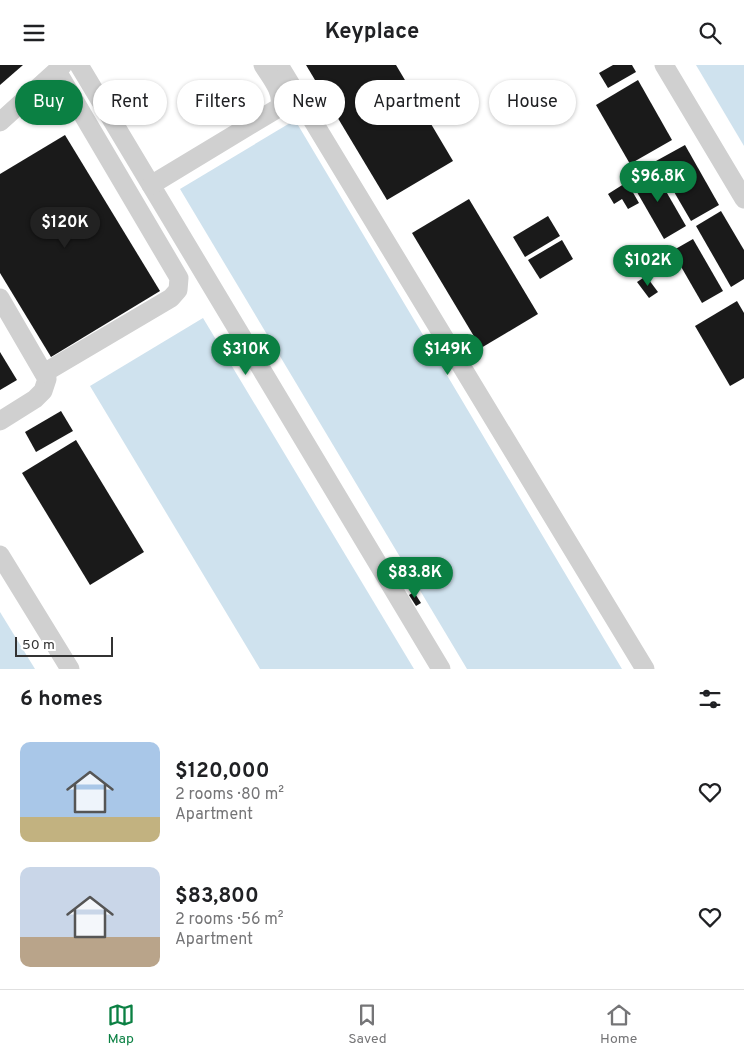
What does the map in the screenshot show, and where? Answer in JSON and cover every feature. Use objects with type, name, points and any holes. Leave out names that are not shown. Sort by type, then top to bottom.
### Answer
[{"type":"street","points":[[79,65],[441,669]]},
{"type":"street","points":[[151,185],[280,107],[280,93],[263,65]]},
{"type":"street","points":[[279,65],[645,669]]},
{"type":"street","points":[[664,65],[744,199]]},
{"type":"street","points":[[0,122],[60,68],[179,278],[178,290],[171,298],[42,369]]},
{"type":"street","points":[[0,298],[47,379],[43,391],[35,399],[0,421]]},
{"type":"street","points":[[0,555],[70,669]]},
{"type":"water","points":[[696,65],[744,65],[744,146]]},
{"type":"water","points":[[287,125],[298,125],[622,669],[467,669],[180,189]]},
{"type":"water","points":[[203,318],[414,669],[260,669],[90,386]]},
{"type":"water","points":[[0,612],[35,669],[0,669]]},
{"type":"building","points":[[0,65],[23,65],[0,85]]},
{"type":"building","points":[[306,65],[396,65],[405,80],[355,80],[355,125],[432,125],[453,161],[387,200],[342,125],[345,125],[345,80],[315,80]]},
{"type":"building","points":[[613,65],[632,65],[636,72],[608,88],[599,73]]},
{"type":"building","points":[[638,80],[672,140],[630,164],[596,105]]},
{"type":"building","points":[[65,135],[160,291],[51,357],[0,273],[0,174]]},
{"type":"building","points":[[685,145],[719,205],[691,221],[656,161]]},
{"type":"building","points":[[652,167],[686,226],[664,239],[630,180]]},
{"type":"building","points":[[627,182],[639,203],[628,209],[622,199],[614,204],[608,194]]},
{"type":"building","points":[[469,199],[538,314],[481,348],[412,233]]},
{"type":"building","points":[[721,211],[744,250],[744,279],[731,287],[696,226]]},
{"type":"building","points":[[548,216],[560,236],[525,257],[513,237]]},
{"type":"building","points":[[693,239],[723,291],[702,303],[672,251]]},
{"type":"building","points":[[562,240],[573,259],[540,279],[528,260]]},
{"type":"building","points":[[646,276],[658,292],[649,298],[637,282]]},
{"type":"building","points":[[737,301],[744,313],[744,378],[730,386],[695,326]]},
{"type":"building","points":[[0,352],[17,380],[0,390]]},
{"type":"building","points":[[61,411],[73,431],[36,452],[25,432]]},
{"type":"building","points":[[76,440],[144,552],[90,585],[22,473]]},
{"type":"building","points":[[414,592],[421,603],[416,606],[409,595]]}]
